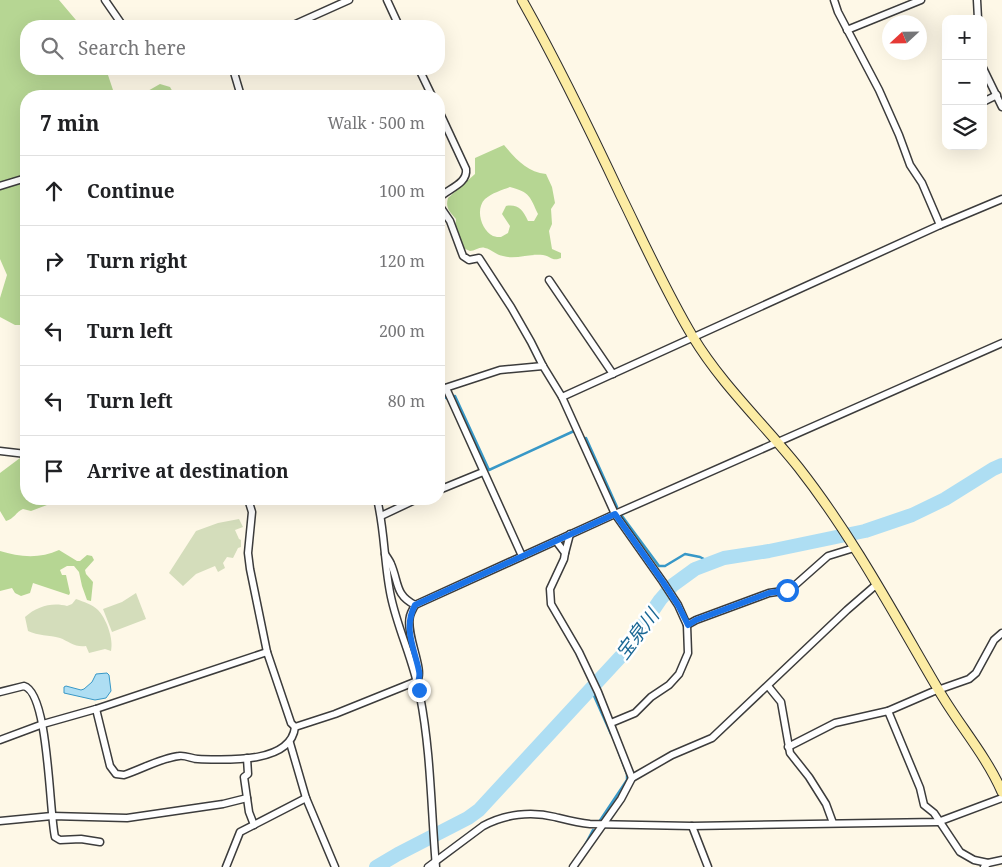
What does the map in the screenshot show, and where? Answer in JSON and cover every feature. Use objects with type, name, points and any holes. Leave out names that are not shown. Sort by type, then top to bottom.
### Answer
[{"type":"street","points":[[105,0],[119,20]]},
{"type":"street","points":[[304,20],[349,0]]},
{"type":"street","points":[[387,0],[396,20]]},
{"type":"street","points":[[522,0],[574,96],[637,228],[693,337],[718,372],[778,442],[842,528],[877,584],[938,690],[992,770],[1002,792]]},
{"type":"street","points":[[834,0],[847,30],[879,90],[910,165],[922,183],[940,225]]},
{"type":"street","points":[[847,30],[921,0]]},
{"type":"street","points":[[977,0],[978,15]]},
{"type":"street","points":[[235,75],[239,90]]},
{"type":"street","points":[[422,75],[429,90]]},
{"type":"street","points":[[987,76],[1002,107]]},
{"type":"street","points":[[987,100],[997,95]]},
{"type":"street","points":[[445,124],[467,173],[462,182],[445,192]]},
{"type":"street","points":[[0,186],[20,180]]},
{"type":"street","points":[[562,397],[940,225],[1002,199]]},
{"type":"street","points":[[445,214],[450,221],[463,256],[469,260],[479,258],[531,342],[562,397],[615,514],[663,582],[688,625],[688,653],[679,674],[635,713],[611,723]]},
{"type":"street","points":[[549,280],[613,374]]},
{"type":"street","points":[[295,727],[335,714],[417,681],[420,673],[410,637],[409,625],[410,615],[415,605],[570,534],[1002,343]]},
{"type":"street","points":[[445,388],[500,370],[543,366]]},
{"type":"street","points":[[445,395],[484,472],[522,556]]},
{"type":"street","points":[[0,451],[20,453]]},
{"type":"street","points":[[445,488],[484,472]]},
{"type":"street","points":[[250,505],[252,512],[248,553],[267,652],[291,723],[295,727]]},
{"type":"street","points":[[378,505],[391,598],[421,699],[430,782],[435,864]]},
{"type":"street","points":[[381,516],[404,505]]},
{"type":"street","points":[[570,534],[564,559],[550,590],[549,597],[557,616],[598,692],[632,778]]},
{"type":"street","points":[[556,541],[564,553]]},
{"type":"street","points":[[688,625],[696,620],[769,593],[792,587],[828,556],[852,545]]},
{"type":"street","points":[[384,554],[391,564],[400,594],[407,601],[415,605]]},
{"type":"street","points":[[573,867],[621,799],[632,778],[680,751],[708,741],[846,610],[877,584]]},
{"type":"street","points":[[788,747],[834,724],[888,711],[969,679],[976,673],[994,640],[1002,633]]},
{"type":"street","points":[[0,740],[43,724],[96,709],[267,652]]},
{"type":"street","points":[[0,692],[24,686],[28,687],[34,695],[43,724],[54,834],[57,839],[81,839],[100,842]]},
{"type":"street","points":[[768,686],[781,702],[790,753],[826,804],[833,823]]},
{"type":"street","points":[[96,709],[110,766],[116,774],[124,775],[180,756],[196,759],[263,756],[276,752],[290,743],[295,727]]},
{"type":"street","points":[[888,711],[920,788],[924,805],[934,813],[938,822],[960,852],[986,865],[1002,860]]},
{"type":"street","points":[[290,743],[306,798],[335,867]]},
{"type":"street","points":[[247,758],[248,774],[244,777],[249,812],[254,825]]},
{"type":"street","points":[[0,822],[52,816],[127,818],[223,804],[247,798]]},
{"type":"street","points":[[226,867],[240,832],[306,798]]},
{"type":"street","points":[[428,867],[435,864],[483,826],[505,817],[525,815],[548,816],[579,823],[692,826],[938,822],[1002,798]]},
{"type":"street","points":[[692,826],[708,867]]},
{"type":"green space","points":[[0,0],[59,0],[76,20],[20,20],[20,75],[108,75],[113,90],[20,90],[20,325],[15,325],[0,317],[0,298],[7,275],[0,259]]},
{"type":"green space","points":[[160,84],[170,87],[172,90],[150,90]]},
{"type":"green space","points":[[504,145],[528,168],[546,174],[552,187],[555,203],[551,209],[552,224],[549,231],[552,249],[561,253],[561,258],[553,259],[538,255],[508,257],[483,248],[470,251],[463,248],[455,228],[456,219],[449,210],[447,201],[475,174],[475,158]],"holes":[[[510,187],[526,193],[538,214],[534,221],[528,221],[520,209],[514,206],[506,206],[502,214],[510,226],[508,233],[501,237],[493,236],[485,229],[481,219],[480,208],[485,199]]]},
{"type":"green space","points":[[20,458],[20,505],[47,505],[31,511],[23,509],[6,521],[0,511],[0,473]]},
{"type":"green space","points":[[239,519],[243,527],[235,530],[241,540],[241,547],[238,548],[233,558],[227,557],[223,563],[225,568],[218,572],[215,566],[196,574],[183,586],[169,573],[196,531],[218,523]]},
{"type":"green space","points":[[59,550],[77,561],[80,561],[87,555],[92,556],[94,560],[85,570],[93,582],[91,601],[87,600],[79,572],[74,566],[67,566],[60,570],[62,575],[66,575],[69,595],[33,583],[30,593],[21,596],[15,593],[12,588],[0,591],[0,551],[15,555],[37,556]]},
{"type":"green space","points":[[136,593],[146,619],[112,632],[103,609],[122,602]]},
{"type":"green space","points":[[76,599],[93,606],[101,614],[110,635],[111,651],[105,649],[89,653],[86,646],[79,646],[60,638],[28,631],[25,617],[30,613],[45,606],[56,604],[67,606]]},
{"type":"water","points":[[107,673],[109,675],[111,691],[106,698],[95,700],[64,693],[64,687],[66,686],[81,690],[92,682],[96,674]]},
{"type":"waterway","points":[[445,398],[448,399],[455,396],[489,470],[574,431],[575,433]]},
{"type":"waterway","points":[[586,438],[617,507]]},
{"type":"waterway","name":"宝泉川","points":[[376,867],[468,818],[479,810],[624,653],[660,600],[673,585],[695,569],[724,558],[769,551],[865,531],[912,515],[945,499],[1002,465]]},
{"type":"waterway","points":[[622,516],[659,566],[665,566],[685,554],[700,557],[710,562]]},
{"type":"waterway","points":[[591,689],[611,734]]},
{"type":"waterway","points":[[599,822],[627,780],[627,774],[619,753]]},
{"type":"waterway","points":[[584,847],[593,830]]},
{"type":"route","points":[[419,690],[417,681],[420,673],[410,637],[409,625],[410,615],[415,605],[615,514],[663,582],[688,625],[696,620],[769,593],[787,590]]}]
